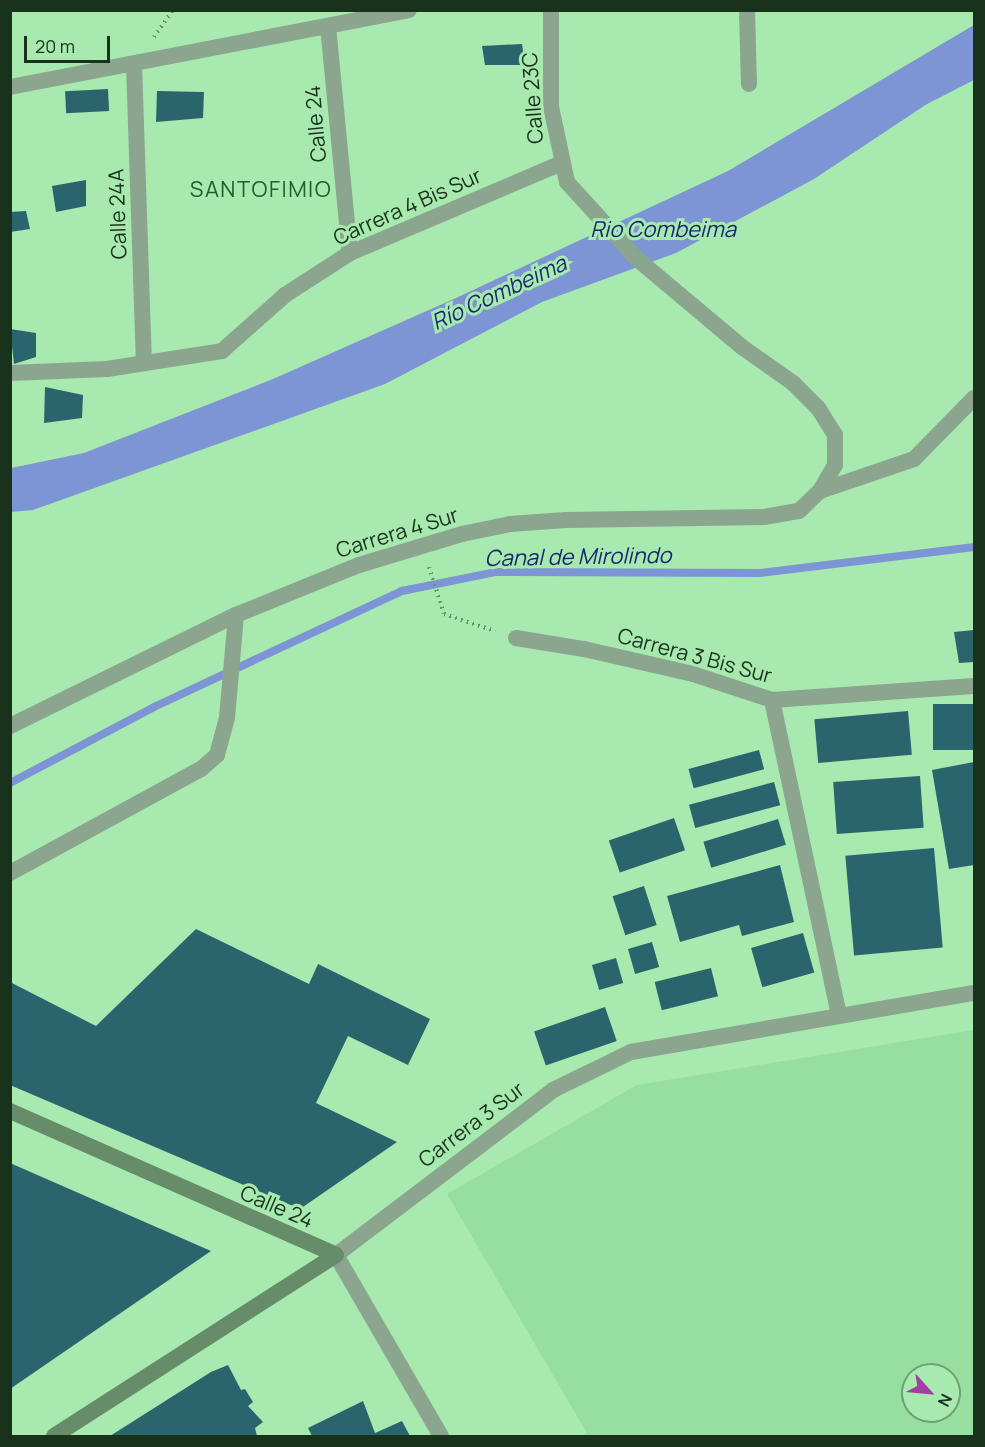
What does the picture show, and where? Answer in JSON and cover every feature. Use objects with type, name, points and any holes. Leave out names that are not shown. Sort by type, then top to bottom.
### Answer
[{"type":"main road","name":"Calle 24","points":[[10,1111],[336,1255]]},
{"type":"main road","name":"Carrera 3 Sur","points":[[54,1437],[336,1255]]},
{"type":"street","points":[[10,87],[409,10]]},
{"type":"street","name":"Calle 23C","points":[[551,10],[551,107],[560,164],[567,182],[637,260],[742,347],[793,383],[818,408],[835,435],[835,465],[820,491]]},
{"type":"street","points":[[747,10],[749,84]]},
{"type":"street","name":"Calle 24","points":[[328,26],[350,253]]},
{"type":"street","name":"Calle 24A","points":[[134,64],[144,363]]},
{"type":"street","name":"Carrera 4 Bis Sur","points":[[10,373],[107,369],[222,351],[285,295],[350,253],[560,164]]},
{"type":"street","points":[[820,491],[914,459],[975,398]]},
{"type":"street","name":"Carrera 4 Sur","points":[[10,726],[236,615],[359,565],[423,545],[510,524],[764,517],[799,511],[820,491]]},
{"type":"street","points":[[10,873],[201,769],[217,755],[227,718],[236,615]]},
{"type":"street","name":"Carrera 3 Bis Sur","points":[[516,638],[584,649],[693,674],[772,700],[975,686]]},
{"type":"street","points":[[772,700],[839,1016]]},
{"type":"street","name":"Carrera 3 Sur","points":[[336,1255],[553,1090],[632,1052],[975,993]]},
{"type":"street","points":[[336,1255],[441,1437]]},
{"type":"path","points":[[423,545],[444,614],[516,638]]},
{"type":"shaded area","points":[[974,1030],[974,1436],[582,1436],[587,1433],[447,1194],[637,1085]]},
{"type":"water","name":"Rio Combeima","points":[[974,25],[974,80],[927,104],[814,179],[676,253],[542,302],[385,384],[33,510],[11,512],[11,468],[84,453],[273,379],[456,298],[728,171]]},
{"type":"building","points":[[522,44],[525,65],[485,65],[482,46]]},
{"type":"building","points":[[108,89],[109,111],[66,113],[65,91]]},
{"type":"building","points":[[157,91],[204,92],[203,118],[156,122]]},
{"type":"building","points":[[86,180],[86,206],[56,212],[52,186]]},
{"type":"building","points":[[26,211],[30,229],[10,232],[10,212]]},
{"type":"building","points":[[10,329],[36,333],[36,357],[14,364]]},
{"type":"building","points":[[45,387],[83,395],[82,418],[44,423]]},
{"type":"building","points":[[974,630],[974,662],[959,663],[954,632]]},
{"type":"building","points":[[933,704],[974,704],[974,750],[933,750]]},
{"type":"building","points":[[908,711],[912,755],[818,763],[814,719]]},
{"type":"building","points":[[759,750],[764,769],[694,788],[688,769]]},
{"type":"building","points":[[974,762],[974,865],[949,869],[932,770]]},
{"type":"building","points":[[920,776],[924,828],[837,834],[833,782]]},
{"type":"building","points":[[774,782],[780,805],[695,828],[689,805]]},
{"type":"building","points":[[674,818],[685,850],[620,873],[609,840]]},
{"type":"building","points":[[778,819],[786,845],[711,868],[703,842]]},
{"type":"building","points":[[934,848],[943,948],[854,955],[845,856]]},
{"type":"building","points":[[780,865],[794,922],[742,936],[739,925],[680,942],[667,896]]},
{"type":"building","points":[[644,886],[657,925],[625,935],[613,896]]},
{"type":"building","points":[[196,929],[309,984],[318,964],[430,1019],[408,1065],[348,1036],[316,1103],[397,1142],[300,1209],[10,1085],[10,982],[96,1026]]},
{"type":"building","points":[[803,933],[814,972],[762,987],[751,948]]},
{"type":"building","points":[[652,942],[659,967],[635,974],[628,949]]},
{"type":"building","points":[[616,958],[623,983],[599,990],[592,965]]},
{"type":"building","points":[[711,968],[718,996],[662,1010],[655,982]]},
{"type":"building","points":[[605,1007],[617,1041],[546,1065],[534,1031]]},
{"type":"building","points":[[10,1163],[211,1251],[10,1389]]},
{"type":"building","points":[[228,1365],[241,1390],[245,1389],[253,1402],[248,1406],[263,1422],[255,1428],[257,1436],[110,1436],[211,1372]]},
{"type":"building","points":[[363,1401],[375,1433],[402,1421],[410,1436],[312,1436],[308,1428]]},
{"type":"waterway","name":"Canal de Mirolindo","points":[[10,783],[154,707],[402,591],[495,572],[760,573],[974,547]]},
{"type":"district","name":"SANTOFIMIO","points":[[261,190]]},
{"type":"water label","name":"Río Combeima","points":[[499,293]]}]
